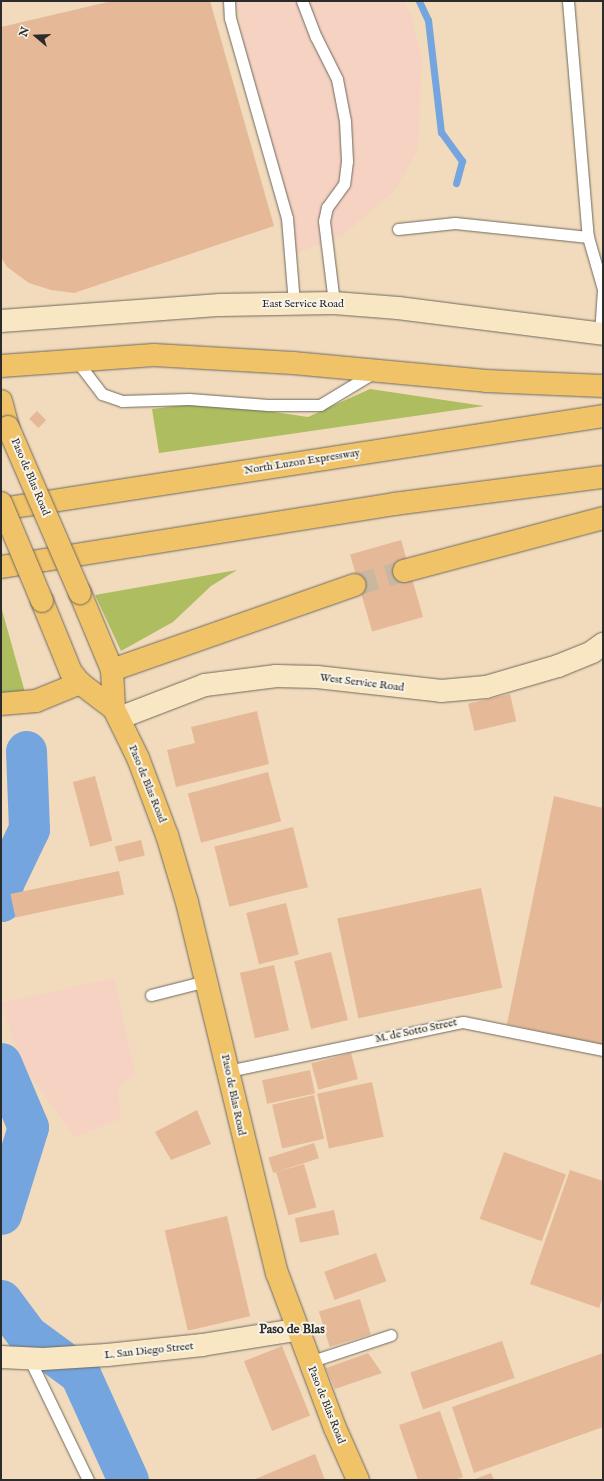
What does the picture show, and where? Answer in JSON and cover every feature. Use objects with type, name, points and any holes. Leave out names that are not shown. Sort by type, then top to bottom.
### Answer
[{"type":"main road","points":[[1,366],[154,355],[293,363],[375,372],[486,381],[603,386]]},
{"type":"main road","name":"Paso de Blas Road","points":[[1,401],[8,427],[112,670],[116,713],[138,758],[167,835],[187,902],[228,1071],[242,1136],[277,1274],[296,1330],[358,1480]]},
{"type":"main road","name":"North Luzon Expressway","points":[[1,509],[603,416]]},
{"type":"main road","points":[[1,568],[394,504],[603,477]]},
{"type":"main road","name":"Paso de Blas Road","points":[[1,503],[71,672],[80,683],[116,713]]},
{"type":"main road","points":[[404,571],[603,518]]},
{"type":"main road","points":[[1,704],[36,701],[112,670],[355,585]]},
{"type":"street","name":"East Service Road","points":[[1,321],[220,305],[334,303],[398,308],[602,334]]},
{"type":"street","name":"West Service Road","points":[[116,713],[205,685],[276,676],[317,677],[441,691],[486,687],[558,666],[592,652],[603,644]]},
{"type":"street","name":"L. San Diego Street","points":[[1,1357],[36,1359],[106,1355],[202,1345],[296,1330]]},
{"type":"lane","points":[[229,1],[230,18],[287,218],[294,304]]},
{"type":"lane","points":[[302,1],[316,37],[337,79],[345,122],[347,161],[344,184],[327,207],[324,221],[334,303]]},
{"type":"lane","points":[[568,1],[588,237],[603,289],[602,334]]},
{"type":"lane","points":[[398,229],[455,223],[588,237]]},
{"type":"lane","points":[[76,360],[102,394],[122,401],[189,399],[268,405],[320,406],[375,372]]},
{"type":"lane","points":[[151,995],[206,981]]},
{"type":"lane","name":"M. de Sotto Street","points":[[228,1071],[463,1022],[603,1050]]},
{"type":"lane","points":[[309,1362],[391,1335]]},
{"type":"lane","points":[[36,1359],[88,1480]]},
{"type":"shaded area","points":[[236,1],[404,1],[411,14],[422,58],[418,149],[395,190],[343,235],[287,257]]},
{"type":"shaded area","points":[[114,978],[135,1073],[118,1086],[120,1119],[75,1137],[20,1062],[1,1003]]},
{"type":"green space","points":[[370,389],[484,406],[159,453],[152,409],[207,402],[308,417]]},
{"type":"green space","points":[[237,570],[211,586],[173,622],[121,651],[95,595]]},
{"type":"green space","points":[[2,610],[26,696],[1,694]]},
{"type":"building","points":[[112,1],[210,1],[274,226],[74,293],[51,290],[29,283],[7,267],[1,257],[1,27]]},
{"type":"building","points":[[37,411],[46,420],[38,428],[29,419]]},
{"type":"building","points":[[401,540],[423,617],[372,632],[350,555]]},
{"type":"building","points":[[510,694],[516,721],[474,731],[468,704]]},
{"type":"building","points":[[257,711],[269,764],[176,787],[167,750],[195,743],[191,727]]},
{"type":"building","points":[[268,772],[281,821],[201,843],[188,793]]},
{"type":"building","points":[[95,776],[112,841],[90,847],[73,782]]},
{"type":"building","points":[[554,796],[603,808],[603,1045],[507,1024]]},
{"type":"building","points":[[293,827],[308,887],[229,907],[214,847]]},
{"type":"building","points":[[141,840],[145,856],[119,862],[115,847]]},
{"type":"building","points":[[119,871],[124,894],[15,918],[10,894]]},
{"type":"building","points":[[481,888],[502,988],[358,1018],[337,919]]},
{"type":"building","points":[[286,903],[299,954],[259,964],[246,913]]},
{"type":"building","points":[[331,952],[348,1020],[311,1029],[294,961]]},
{"type":"building","points":[[274,965],[289,1030],[255,1038],[240,973]]},
{"type":"building","points":[[351,1053],[358,1079],[318,1090],[311,1064]]},
{"type":"building","points":[[310,1070],[315,1093],[267,1104],[262,1080]]},
{"type":"building","points":[[372,1082],[384,1137],[329,1148],[317,1094]]},
{"type":"building","points":[[314,1095],[324,1139],[282,1149],[272,1105]]},
{"type":"building","points":[[197,1110],[211,1144],[171,1160],[155,1132]]},
{"type":"building","points":[[314,1143],[319,1158],[273,1173],[268,1158]]},
{"type":"building","points":[[504,1152],[566,1175],[542,1241],[480,1219]]},
{"type":"building","points":[[304,1164],[316,1207],[289,1215],[276,1172]]},
{"type":"building","points":[[570,1170],[603,1181],[603,1297],[599,1308],[530,1284]]},
{"type":"building","points":[[334,1210],[339,1234],[300,1243],[295,1218]]},
{"type":"building","points":[[227,1216],[250,1316],[188,1331],[165,1230]]},
{"type":"building","points":[[376,1253],[386,1281],[335,1300],[324,1272]]},
{"type":"building","points":[[360,1299],[371,1334],[330,1347],[319,1312]]},
{"type":"building","points":[[502,1341],[515,1378],[423,1409],[410,1373]]},
{"type":"building","points":[[282,1346],[310,1416],[272,1431],[244,1361]]},
{"type":"building","points":[[368,1353],[382,1373],[335,1389],[326,1368]]},
{"type":"building","points":[[603,1353],[603,1427],[474,1473],[452,1407]]},
{"type":"building","points":[[440,1411],[463,1477],[454,1480],[418,1480],[399,1425]]},
{"type":"building","points":[[315,1454],[325,1480],[253,1480]]},
{"type":"building","points":[[491,1473],[494,1480],[472,1480]]},
{"type":"waterway","points":[[419,1],[428,20],[441,132],[462,161],[456,183]]},
{"type":"waterway","points":[[1,901],[3,883],[29,829],[26,751]]},
{"type":"waterway","points":[[1,1063],[28,1127],[1,1214]]},
{"type":"waterway","points":[[1,1300],[27,1335],[80,1374],[128,1480]]},
{"type":"tunnel","points":[[355,585],[404,571]]},
{"type":"district","name":"Paso de Blas","points":[[292,1330]]}]
